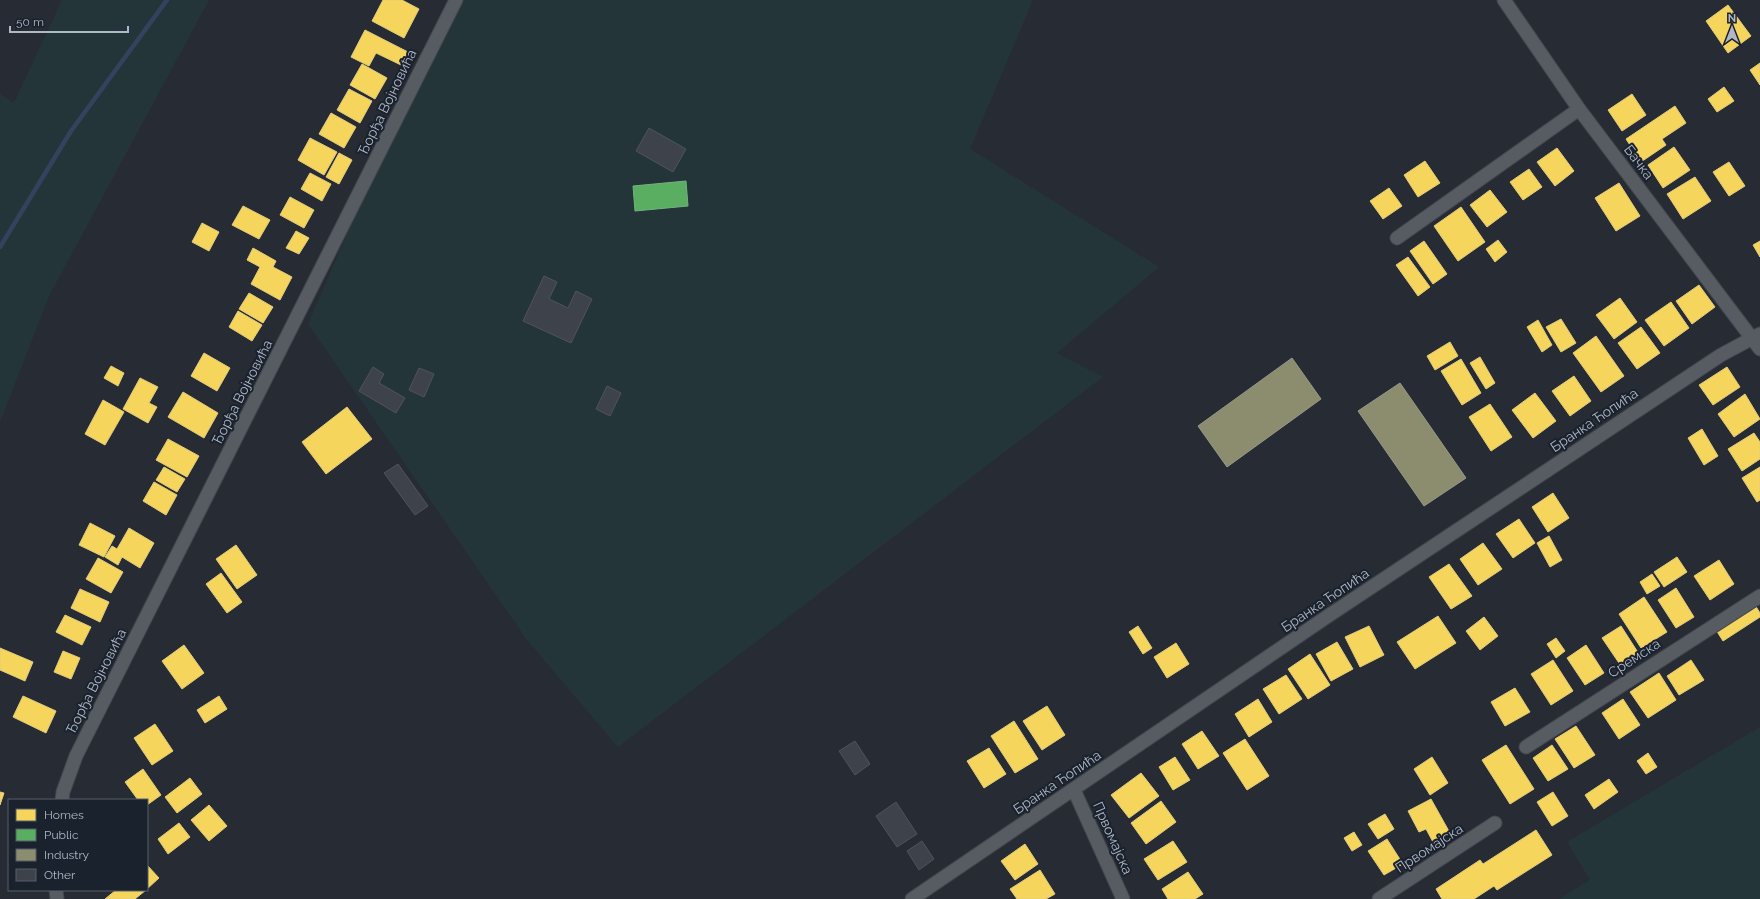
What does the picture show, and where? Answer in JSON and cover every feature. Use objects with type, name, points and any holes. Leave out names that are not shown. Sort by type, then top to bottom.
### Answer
[{"type":"street","name":"Ђорђа Војновића","points":[[62,799],[63,792],[80,749],[456,0]]},
{"type":"street","name":"Бачка","points":[[1504,0],[1579,109],[1758,341]]},
{"type":"street","points":[[1396,238],[1579,109]]},
{"type":"street","name":"Бранка Ћопића","points":[[912,899],[1328,616],[1721,355],[1758,341]]},
{"type":"street","name":"Сремска","points":[[1526,747],[1760,596]]},
{"type":"street","name":"Првомајска","points":[[1074,790],[1123,899]]},
{"type":"street","name":"Првомајска","points":[[1379,899],[1495,823]]},
{"type":"shaded area","points":[[62,0],[209,0],[49,296],[0,422],[0,94],[14,103]]},
{"type":"shaded area","points":[[458,0],[1033,0],[970,149],[1159,267],[1057,353],[1103,377],[618,747],[527,640],[308,324],[416,74]]},
{"type":"shaded area","points":[[1760,727],[1760,899],[1559,899],[1590,880],[1567,842]]},
{"type":"building: Homes","points":[[383,0],[402,0],[419,9],[404,38],[372,21]]},
{"type":"building: Homes","points":[[1728,5],[1751,36],[1728,53],[1706,21]]},
{"type":"building: Homes","points":[[365,30],[408,52],[401,65],[376,53],[369,66],[351,57]]},
{"type":"building: Homes","points":[[1760,63],[1760,85],[1750,70]]},
{"type":"building: Homes","points":[[362,64],[387,78],[375,99],[350,85]]},
{"type":"building: Homes","points":[[1724,87],[1734,101],[1717,112],[1708,99]]},
{"type":"building: Homes","points":[[349,89],[372,101],[360,123],[337,110]]},
{"type":"building: Homes","points":[[1632,94],[1646,115],[1622,131],[1608,110]]},
{"type":"building: Homes","points":[[1675,106],[1686,123],[1662,139],[1666,145],[1641,162],[1626,139]]},
{"type":"building: Homes","points":[[331,113],[356,127],[344,148],[319,134]]},
{"type":"building: Homes","points":[[310,138],[337,152],[324,175],[298,160]]},
{"type":"building: Homes","points":[[1674,147],[1690,170],[1663,188],[1648,165]]},
{"type":"building: Homes","points":[[1557,148],[1574,171],[1555,186],[1537,162]]},
{"type":"building: Homes","points":[[339,153],[352,160],[339,184],[326,177]]},
{"type":"building: Homes","points":[[1425,161],[1440,183],[1418,197],[1404,175]]},
{"type":"building: Homes","points":[[1729,162],[1745,186],[1729,196],[1713,172]]},
{"type":"building: Homes","points":[[1529,169],[1542,187],[1523,200],[1510,182]]},
{"type":"building: Homes","points":[[310,173],[331,184],[322,201],[301,189]]},
{"type":"building: Homes","points":[[1695,177],[1711,201],[1683,219],[1667,194]]},
{"type":"building: Homes","points":[[1619,183],[1640,216],[1616,231],[1595,198]]},
{"type":"building: Homes","points":[[1389,188],[1402,206],[1383,219],[1370,201]]},
{"type":"building: Homes","points":[[1490,190],[1507,212],[1487,227],[1470,205]]},
{"type":"building: Homes","points":[[290,197],[314,210],[304,228],[280,215]]},
{"type":"building: Homes","points":[[243,206],[270,220],[259,239],[232,225]]},
{"type":"building: Homes","points":[[1461,207],[1485,242],[1458,261],[1434,226]]},
{"type":"building: Homes","points":[[202,223],[219,232],[209,251],[192,242]]},
{"type":"building: Homes","points":[[296,231],[309,238],[299,254],[286,248]]},
{"type":"building: Homes","points":[[1498,240],[1507,252],[1495,262],[1486,249]]},
{"type":"building: Homes","points":[[1424,241],[1447,274],[1433,284],[1410,251]]},
{"type":"building: Homes","points":[[1760,241],[1760,257],[1753,245]]},
{"type":"building: Homes","points":[[253,248],[276,261],[273,267],[292,277],[280,300],[251,284],[260,267],[247,260]]},
{"type":"building: Homes","points":[[1408,257],[1430,287],[1418,296],[1396,265]]},
{"type":"building: Homes","points":[[1699,285],[1715,307],[1692,324],[1676,301]]},
{"type":"building: Homes","points":[[249,293],[273,307],[263,323],[239,309]]},
{"type":"building: Homes","points":[[1620,298],[1637,322],[1614,339],[1596,315]]},
{"type":"building: Homes","points":[[1671,302],[1689,328],[1664,346],[1645,320]]},
{"type":"building: Homes","points":[[238,311],[262,325],[252,341],[229,327]]},
{"type":"building: Homes","points":[[1561,319],[1576,343],[1561,352],[1546,327]]},
{"type":"building: Homes","points":[[1538,320],[1552,345],[1542,352],[1527,327]]},
{"type":"building: Homes","points":[[1641,327],[1660,353],[1637,369],[1618,343]]},
{"type":"building: Homes","points":[[1596,336],[1624,376],[1601,392],[1573,353]]},
{"type":"building: Homes","points":[[1450,342],[1458,356],[1435,370],[1427,356]]},
{"type":"building: Homes","points":[[204,353],[230,368],[217,391],[191,376]]},
{"type":"building: Homes","points":[[1480,357],[1495,383],[1486,389],[1470,363]]},
{"type":"building: Homes","points":[[1461,359],[1481,393],[1462,405],[1441,371]]},
{"type":"building: Homes","points":[[111,366],[124,373],[118,386],[104,378]]},
{"type":"building: Homes","points":[[1727,367],[1740,387],[1713,405],[1699,385]]},
{"type":"building: Homes","points":[[1574,376],[1591,401],[1570,416],[1552,391]]},
{"type":"building: Homes","points":[[140,378],[158,387],[149,403],[157,407],[148,423],[123,409]]},
{"type":"building: Homes","points":[[183,392],[218,413],[204,438],[168,417]]},
{"type":"building: Homes","points":[[1535,393],[1556,421],[1533,438],[1512,410]]},
{"type":"building: Homes","points":[[1745,394],[1760,419],[1734,437],[1718,414]]},
{"type":"building: Homes","points":[[103,400],[124,412],[105,445],[85,434]]},
{"type":"building: Homes","points":[[1490,404],[1512,437],[1491,451],[1469,417]]},
{"type":"building: Homes","points":[[347,407],[372,439],[326,474],[302,442]]},
{"type":"building: Homes","points":[[1702,429],[1718,456],[1704,465],[1688,438]]},
{"type":"building: Homes","points":[[1754,433],[1760,442],[1760,459],[1742,471],[1728,449]]},
{"type":"building: Homes","points":[[168,439],[199,456],[187,477],[156,460]]},
{"type":"building: Homes","points":[[164,467],[185,479],[177,492],[156,480]]},
{"type":"building: Homes","points":[[1760,467],[1760,500],[1757,502],[1742,478]]},
{"type":"building: Homes","points":[[154,482],[177,495],[166,515],[143,501]]},
{"type":"building: Homes","points":[[1553,493],[1569,518],[1548,532],[1532,507]]},
{"type":"building: Homes","points":[[1519,519],[1535,543],[1513,558],[1496,534]]},
{"type":"building: Homes","points":[[90,523],[115,536],[104,557],[79,545]]},
{"type":"building: Homes","points":[[129,528],[154,543],[140,568],[122,557],[118,565],[105,557],[112,546],[117,549]]},
{"type":"building: Homes","points":[[1549,536],[1562,560],[1550,567],[1537,543]]},
{"type":"building: Homes","points":[[1483,543],[1502,569],[1478,585],[1460,559]]},
{"type":"building: Homes","points":[[236,545],[257,575],[237,589],[216,559]]},
{"type":"building: Homes","points":[[1677,557],[1687,572],[1664,587],[1654,572]]},
{"type":"building: Homes","points":[[98,558],[123,572],[111,593],[86,579]]},
{"type":"building: Homes","points":[[1719,560],[1734,584],[1710,600],[1694,576]]},
{"type":"building: Homes","points":[[1449,564],[1472,596],[1451,609],[1429,577]]},
{"type":"building: Homes","points":[[221,573],[242,602],[227,613],[206,584]]},
{"type":"building: Homes","points":[[1652,574],[1660,586],[1647,594],[1640,582]]},
{"type":"building: Homes","points":[[1676,588],[1694,617],[1676,628],[1658,600]]},
{"type":"building: Homes","points":[[80,589],[109,602],[100,622],[71,608]]},
{"type":"building: Homes","points":[[1644,597],[1667,632],[1641,648],[1619,614]]},
{"type":"building: Homes","points":[[1755,605],[1760,613],[1760,617],[1723,641],[1716,630]]},
{"type":"building: Homes","points":[[65,615],[91,627],[82,645],[56,632]]},
{"type":"building: Homes","points":[[1438,616],[1456,643],[1415,669],[1397,642]]},
{"type":"building: Homes","points":[[1484,617],[1498,636],[1480,650],[1466,631]]},
{"type":"building: Homes","points":[[1138,626],[1152,648],[1143,654],[1129,632]]},
{"type":"building: Homes","points":[[1369,626],[1384,655],[1360,667],[1345,637]]},
{"type":"building: Homes","points":[[1621,626],[1639,654],[1621,666],[1602,638]]},
{"type":"building: Homes","points":[[1556,638],[1565,651],[1556,658],[1547,644]]},
{"type":"building: Homes","points":[[1337,642],[1353,669],[1331,681],[1316,654]]},
{"type":"building: Homes","points":[[1176,643],[1189,664],[1167,678],[1154,657]]},
{"type":"building: Homes","points":[[184,645],[204,673],[182,689],[162,661]]},
{"type":"building: Homes","points":[[1586,645],[1604,673],[1585,685],[1567,658]]},
{"type":"building: Homes","points":[[0,648],[33,662],[25,681],[0,670]]},
{"type":"building: Homes","points":[[63,651],[80,658],[71,679],[54,672]]},
{"type":"building: Homes","points":[[1310,654],[1330,685],[1308,699],[1288,669]]},
{"type":"building: Homes","points":[[1553,660],[1573,691],[1551,705],[1531,674]]},
{"type":"building: Homes","points":[[1691,660],[1704,680],[1679,695],[1667,676]]},
{"type":"building: Homes","points":[[1659,673],[1676,700],[1648,718],[1630,692]]},
{"type":"building: Homes","points":[[1286,675],[1302,699],[1279,714],[1263,689]]},
{"type":"building: Homes","points":[[1515,688],[1530,712],[1505,726],[1491,702]]},
{"type":"building: Homes","points":[[23,696],[56,711],[46,733],[13,717]]},
{"type":"building: Homes","points":[[219,696],[227,709],[205,723],[197,710]]},
{"type":"building: Homes","points":[[1258,699],[1272,722],[1249,737],[1235,714]]},
{"type":"building: Homes","points":[[1623,699],[1640,725],[1619,739],[1602,713]]},
{"type":"building: Homes","points":[[1047,706],[1065,735],[1042,750],[1023,721]]},
{"type":"building: Homes","points":[[1014,721],[1038,759],[1015,773],[991,736]]},
{"type":"building: Homes","points":[[155,724],[173,751],[152,765],[134,738]]},
{"type":"building: Homes","points":[[1576,726],[1595,755],[1574,768],[1555,739]]},
{"type":"building: Homes","points":[[1202,731],[1219,756],[1198,769],[1182,744]]},
{"type":"building: Homes","points":[[1245,739],[1269,776],[1247,790],[1223,753]]},
{"type":"building: Homes","points":[[1506,745],[1534,789],[1510,804],[1482,760]]},
{"type":"building: Homes","points":[[1552,745],[1568,769],[1548,781],[1533,758]]},
{"type":"building: Homes","points":[[989,748],[1006,774],[984,788],[967,761]]},
{"type":"building: Homes","points":[[1648,753],[1657,767],[1646,774],[1637,761]]},
{"type":"building: Homes","points":[[1175,757],[1190,780],[1173,790],[1159,767]]},
{"type":"building: Homes","points":[[1432,757],[1448,783],[1430,795],[1414,769]]},
{"type":"building: Homes","points":[[143,769],[161,795],[148,804],[148,799],[137,799],[125,782]]},
{"type":"building: Homes","points":[[1141,773],[1159,796],[1129,818],[1111,795]]},
{"type":"building: Homes","points":[[190,778],[202,794],[177,813],[165,797]]},
{"type":"building: Homes","points":[[1609,779],[1618,792],[1594,809],[1585,795]]},
{"type":"building: Homes","points":[[0,792],[4,793],[0,805]]},
{"type":"building: Homes","points":[[1553,792],[1568,816],[1552,826],[1537,802]]},
{"type":"building: Homes","points":[[1431,799],[1450,833],[1433,842],[1426,829],[1419,832],[1408,811]]},
{"type":"building: Homes","points":[[1161,801],[1176,822],[1146,844],[1131,823]]},
{"type":"building: Homes","points":[[209,805],[227,826],[209,841],[191,820]]},
{"type":"building: Homes","points":[[1385,814],[1394,829],[1378,839],[1368,824]]},
{"type":"building: Homes","points":[[179,823],[190,837],[168,854],[158,839]]},
{"type":"building: Homes","points":[[1536,830],[1552,855],[1497,890],[1494,886],[1474,899],[1442,899],[1436,889],[1480,860],[1483,864]]},
{"type":"building: Homes","points":[[1354,832],[1362,845],[1352,851],[1344,838]]},
{"type":"building: Homes","points":[[1387,839],[1403,864],[1384,875],[1368,851]]},
{"type":"building: Homes","points":[[1173,841],[1187,862],[1158,880],[1144,859]]},
{"type":"building: Homes","points":[[1025,844],[1038,864],[1015,880],[1001,861]]},
{"type":"building: Homes","points":[[148,866],[159,878],[148,888]]},
{"type":"building: Homes","points":[[1040,870],[1055,894],[1046,899],[1017,899],[1010,889]]},
{"type":"building: Homes","points":[[1188,872],[1203,894],[1195,899],[1168,899],[1162,889]]},
{"type":"building: Homes","points":[[115,891],[145,891],[135,899],[105,899]]},
{"type":"building: Public","points":[[686,181],[688,206],[635,211],[633,186]]},
{"type":"building: Industry","points":[[1292,358],[1321,399],[1227,467],[1198,426]]},
{"type":"building: Industry","points":[[1400,383],[1466,478],[1424,506],[1358,411]]},
{"type":"building: Other","points":[[649,128],[686,149],[673,172],[636,151]]},
{"type":"building: Other","points":[[544,276],[557,282],[549,299],[568,308],[576,291],[592,299],[571,343],[523,321]]},
{"type":"building: Other","points":[[373,367],[384,374],[379,383],[405,398],[396,413],[359,391]]},
{"type":"building: Other","points":[[419,368],[434,374],[424,397],[409,390]]},
{"type":"building: Other","points":[[607,386],[621,393],[610,416],[596,409]]},
{"type":"building: Other","points":[[398,464],[428,506],[415,515],[384,473]]},
{"type":"building: Other","points":[[855,741],[870,764],[855,775],[839,751]]},
{"type":"building: Other","points":[[896,802],[917,834],[897,847],[876,816]]},
{"type":"building: Other","points":[[922,841],[934,859],[919,870],[907,851]]},
{"type":"waterway","points":[[0,247],[71,131],[167,0]]}]
